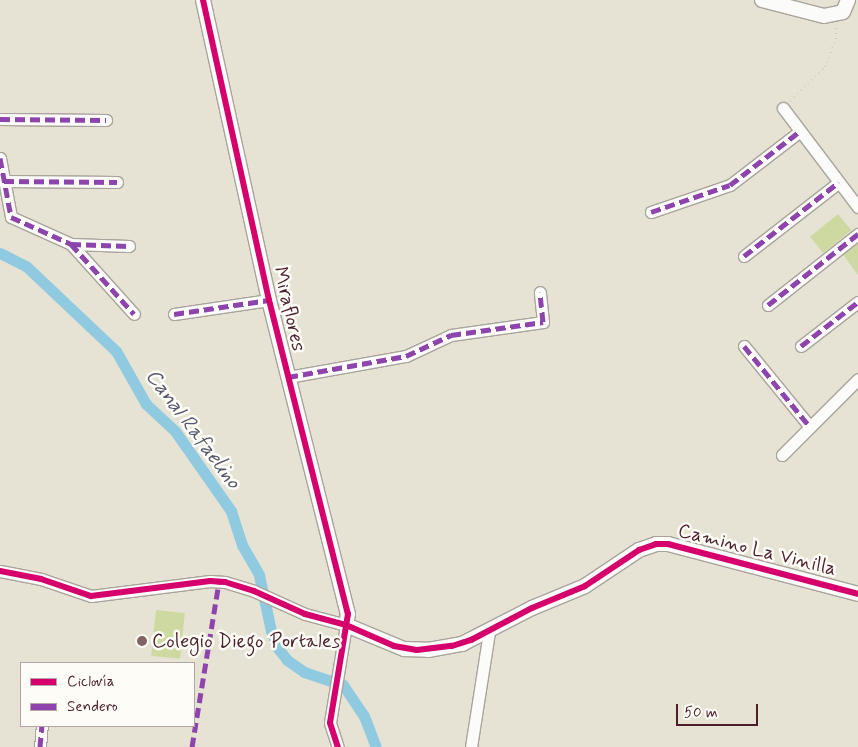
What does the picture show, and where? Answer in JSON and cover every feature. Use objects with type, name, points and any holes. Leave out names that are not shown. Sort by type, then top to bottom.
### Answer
[{"type":"street","name":"Miraflores","points":[[203,0],[288,377],[348,614],[346,625]]},
{"type":"street","points":[[762,0],[824,16],[843,12],[848,0]]},
{"type":"street","points":[[783,108],[858,207]]},
{"type":"street","points":[[0,119],[106,120]]},
{"type":"street","points":[[651,212],[730,185],[800,131]]},
{"type":"street","points":[[0,158],[11,217],[70,244],[129,246]]},
{"type":"street","points":[[4,181],[117,182]]},
{"type":"street","points":[[744,256],[838,182]]},
{"type":"street","points":[[768,305],[858,234]]},
{"type":"street","points":[[70,244],[134,314]]},
{"type":"street","points":[[288,377],[406,356],[452,335],[542,322],[540,292]]},
{"type":"street","points":[[174,314],[270,300]]},
{"type":"street","points":[[801,346],[858,302]]},
{"type":"street","points":[[744,346],[810,427]]},
{"type":"street","points":[[782,455],[858,379]]},
{"type":"street","name":"Camino La Vinilla","points":[[0,571],[41,579],[90,596],[210,581],[256,592],[305,614],[346,625],[394,646],[417,650],[452,646],[488,632],[532,608],[585,586],[639,550],[656,544],[668,544],[858,594]]},
{"type":"street","points":[[338,747],[330,723],[346,625]]},
{"type":"street","points":[[471,747],[488,632]]},
{"type":"street","points":[[40,747],[42,727]]},
{"type":"path","points":[[783,108],[828,60],[836,40],[835,15]]},
{"type":"green space","points":[[838,214],[851,230],[823,253],[810,237]]},
{"type":"green space","points":[[858,239],[858,275],[842,253]]},
{"type":"green space","points":[[156,610],[185,613],[180,659],[151,656]]},
{"type":"waterway","name":"Canal Rafaelino","points":[[0,253],[26,266],[116,351],[146,404],[175,431],[231,511],[242,545],[259,575],[271,631],[277,647],[287,660],[304,672],[343,685],[364,716],[376,747]]},
{"type":"marked path","points":[[0,119],[106,120]]},
{"type":"marked path","points":[[651,212],[730,185],[800,131]]},
{"type":"marked path","points":[[0,158],[11,217],[71,244],[129,246]]},
{"type":"marked path","points":[[4,181],[117,182]]},
{"type":"marked path","points":[[744,256],[839,182]]},
{"type":"marked path","points":[[768,305],[858,234]]},
{"type":"marked path","points":[[71,244],[134,314]]},
{"type":"marked path","points":[[288,377],[406,356],[451,335],[543,322],[540,292]]},
{"type":"marked path","points":[[174,314],[269,300]]},
{"type":"marked path","points":[[801,346],[858,302]]},
{"type":"marked path","points":[[744,346],[810,427]]},
{"type":"marked path","points":[[192,747],[219,582]]},
{"type":"marked path","points":[[40,747],[42,727]]},
{"type":"cycle path","points":[[203,0],[269,300],[348,614],[330,723],[338,747]]},
{"type":"cycle path","points":[[0,571],[41,579],[91,596],[210,581],[225,582],[254,591],[305,614],[346,625],[394,646],[417,650],[452,646],[471,640],[532,608],[585,586],[639,550],[656,544],[668,544],[858,594]]},
{"type":"place","name":"Colegio Diego Portales","points":[[142,641]]}]
